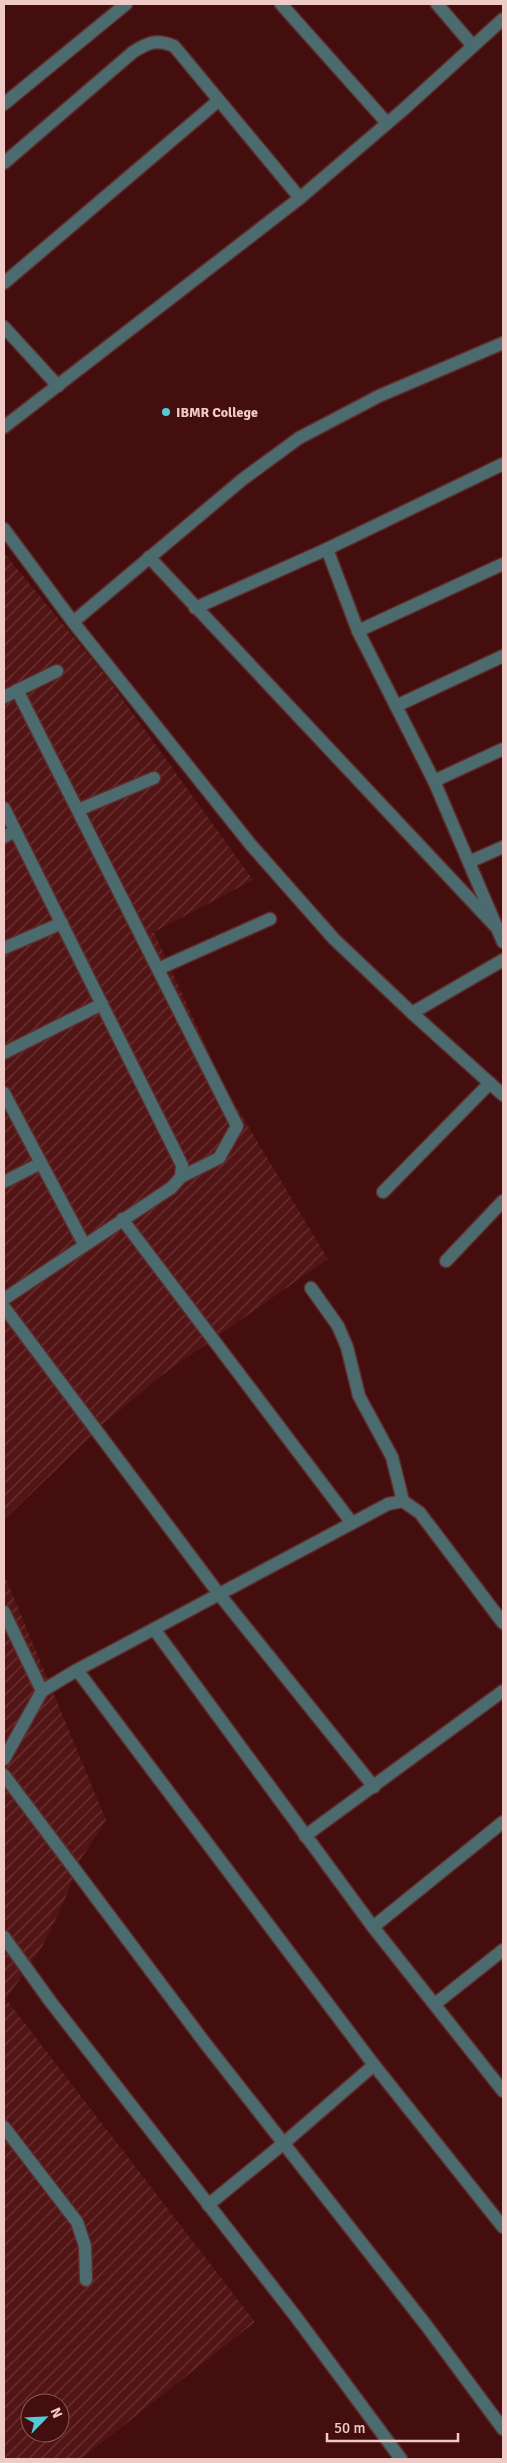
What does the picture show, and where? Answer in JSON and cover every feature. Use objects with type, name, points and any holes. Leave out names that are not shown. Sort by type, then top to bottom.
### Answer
[{"type":"street","points":[[4,104],[126,4]]},
{"type":"street","points":[[281,4],[386,123]]},
{"type":"street","points":[[437,4],[473,46]]},
{"type":"street","points":[[4,427],[300,198],[503,19]]},
{"type":"street","points":[[4,162],[133,52],[147,43],[161,41],[174,46],[300,198]]},
{"type":"street","points":[[4,283],[218,101]]},
{"type":"street","points":[[4,327],[58,386]]},
{"type":"street","points":[[73,622],[244,479],[299,438],[379,396],[503,343]]},
{"type":"street","points":[[195,608],[327,549],[503,464]]},
{"type":"street","points":[[4,529],[73,622],[251,845],[334,939],[503,1095]]},
{"type":"street","points":[[327,549],[358,631],[434,781],[503,942]]},
{"type":"street","points":[[149,557],[497,928]]},
{"type":"street","points":[[358,631],[503,564]]},
{"type":"street","points":[[396,706],[503,656]]},
{"type":"street","points":[[4,697],[57,671]]},
{"type":"street","points":[[4,1299],[84,1244],[171,1188],[181,1177],[219,1158],[237,1126],[17,690]]},
{"type":"street","points":[[434,781],[503,749]]},
{"type":"street","points":[[78,810],[154,778]]},
{"type":"street","points":[[4,808],[10,834],[62,923],[178,1155],[182,1165],[181,1177]]},
{"type":"street","points":[[468,862],[503,847]]},
{"type":"street","points":[[158,969],[270,919]]},
{"type":"street","points":[[4,948],[62,923]]},
{"type":"street","points":[[412,1013],[503,960]]},
{"type":"street","points":[[4,1053],[102,1004]]},
{"type":"street","points":[[383,1192],[490,1083]]},
{"type":"street","points":[[4,1093],[39,1164],[84,1244]]},
{"type":"street","points":[[4,1182],[39,1164]]},
{"type":"street","points":[[446,1261],[503,1201]]},
{"type":"street","points":[[122,1220],[352,1524]]},
{"type":"street","points":[[311,1288],[338,1326],[347,1347],[359,1396],[392,1457],[403,1501],[420,1512],[503,1623]]},
{"type":"street","points":[[4,1307],[220,1594],[374,1787]]},
{"type":"street","points":[[4,1759],[42,1691],[77,1670],[388,1504],[403,1501]]},
{"type":"street","points":[[4,1612],[42,1691]]},
{"type":"street","points":[[154,1629],[373,1927],[436,2004],[503,2091]]},
{"type":"street","points":[[77,1670],[374,2065],[503,2227]]},
{"type":"street","points":[[305,1836],[503,1691]]},
{"type":"street","points":[[4,1775],[205,2043],[426,2326],[503,2430]]},
{"type":"street","points":[[373,1927],[503,1822]]},
{"type":"street","points":[[4,1937],[50,2001],[296,2317],[401,2459]]},
{"type":"street","points":[[436,2004],[503,1950]]},
{"type":"street","points":[[208,2205],[284,2143],[374,2065]]},
{"type":"street","points":[[4,2128],[78,2222],[85,2246],[86,2280]]},
{"type":"shaded area","points":[[4,553],[106,676],[253,880],[154,932],[224,1086],[328,1259],[162,1375],[101,1426],[4,1520]]},
{"type":"shaded area","points":[[4,1574],[106,1820],[79,1862],[64,1902],[41,1949],[6,1999],[255,2322],[81,2459],[4,2459]]},
{"type":"place","name":"IBMR College","points":[[166,412]]}]
